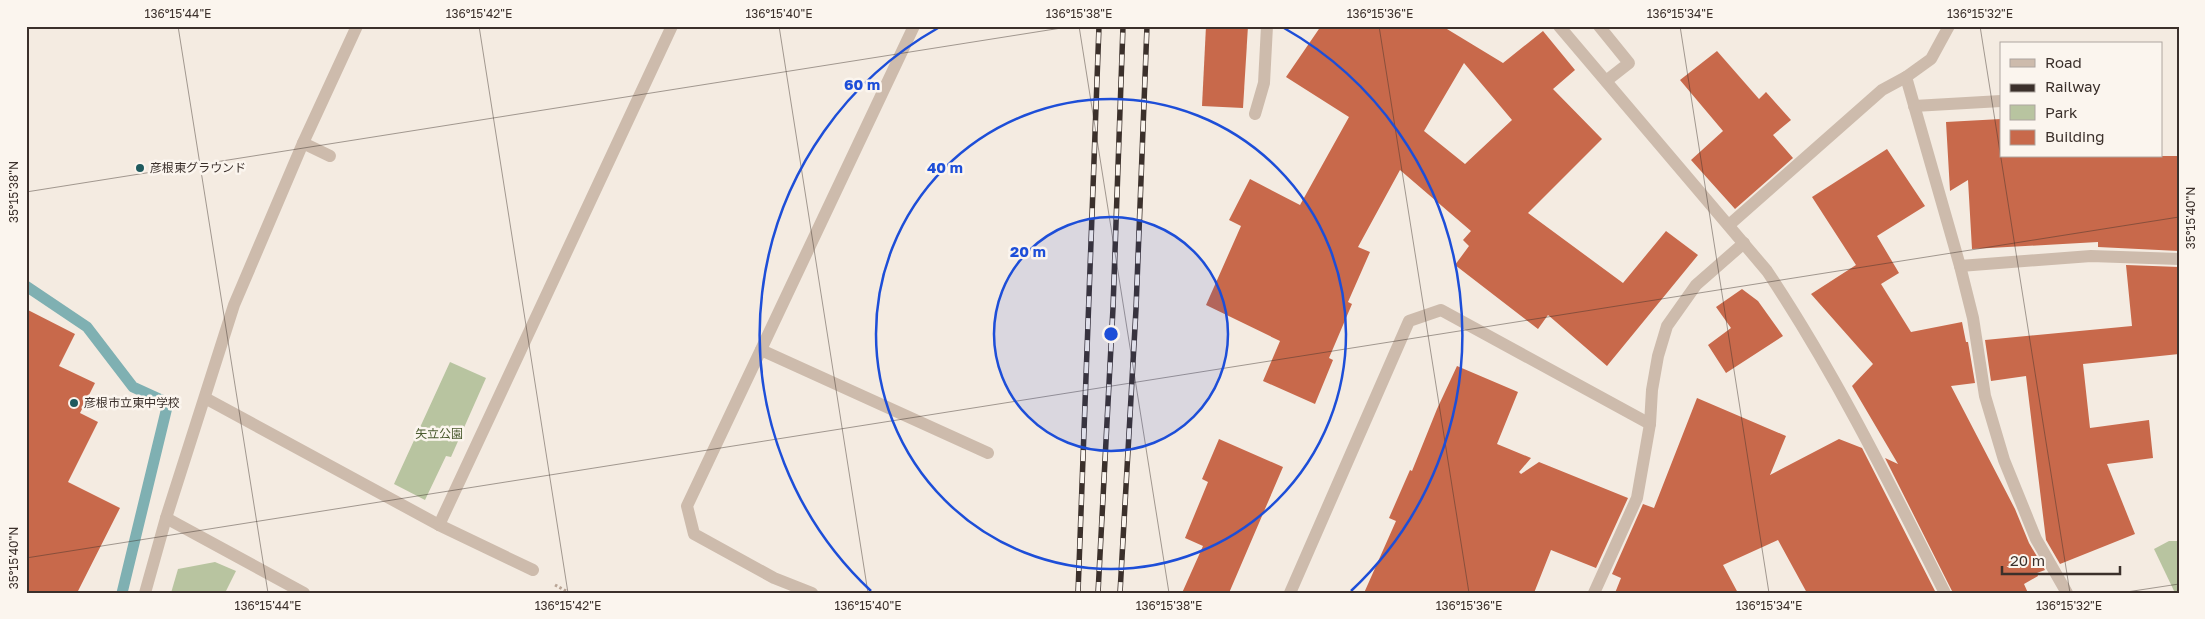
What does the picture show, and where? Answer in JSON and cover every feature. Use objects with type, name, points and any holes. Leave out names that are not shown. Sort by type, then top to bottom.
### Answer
[{"type":"street","points":[[145,593],[166,518],[234,305],[303,143],[357,26]]},
{"type":"street","points":[[439,525],[672,26]]},
{"type":"street","points":[[812,593],[774,578],[694,534],[687,506],[914,26]]},
{"type":"street","points":[[1256,114],[1264,84],[1267,26]]},
{"type":"street","points":[[1559,26],[1767,271],[1790,305],[1882,467],[1945,593]]},
{"type":"street","points":[[1599,26],[1630,63],[1606,81]]},
{"type":"street","points":[[1728,225],[1871,94],[1906,77],[1931,59],[1949,26]]},
{"type":"street","points":[[1906,77],[1960,266],[1973,318],[1985,396],[2004,460],[2036,539],[2067,593]]},
{"type":"street","points":[[1914,106],[2000,102]]},
{"type":"street","points":[[303,143],[330,156]]},
{"type":"street","points":[[1594,593],[1637,498],[1650,424],[1652,390],[1658,356],[1667,326],[1696,284],[1744,243]]},
{"type":"street","points":[[1960,266],[2091,256],[2179,259]]},
{"type":"street","points":[[1290,593],[1409,321],[1441,310],[1650,424]]},
{"type":"street","points":[[761,350],[988,454]]},
{"type":"street","points":[[205,398],[439,525],[532,570]]},
{"type":"street","points":[[166,518],[304,593]]},
{"type":"green space","name":"矢立公園","points":[[450,362],[486,378],[451,457],[446,456],[425,500],[394,484]]},
{"type":"green space","points":[[2169,541],[2179,541],[2179,593],[2175,593],[2154,549]]},
{"type":"green space","points":[[215,562],[236,571],[225,593],[171,593],[178,569]]},
{"type":"building","points":[[1206,26],[1248,26],[1243,108],[1202,106]]},
{"type":"building","points":[[1321,26],[1442,26],[1503,63],[1543,31],[1575,70],[1553,89],[1602,139],[1528,213],[1623,283],[1666,231],[1698,255],[1607,366],[1548,315],[1538,329],[1455,265],[1469,246],[1463,240],[1471,231],[1400,170],[1358,247],[1370,252],[1348,302],[1352,304],[1329,358],[1333,360],[1315,404],[1263,381],[1280,341],[1206,305],[1241,226],[1229,220],[1250,179],[1300,205],[1349,117],[1286,77]],"holes":[[[1464,63],[1512,120],[1465,164],[1424,131]]]},
{"type":"building","points":[[1717,51],[1759,99],[1766,92],[1791,120],[1773,135],[1793,158],[1735,209],[1691,160],[1723,131],[1680,80]]},
{"type":"building","points":[[2000,119],[2000,158],[2162,158],[2162,156],[2179,156],[2179,251],[2098,247],[2098,242],[1972,249],[1968,180],[1950,191],[1946,122]]},
{"type":"building","points":[[1887,149],[1925,206],[1877,236],[1899,273],[1881,284],[1911,332],[1962,322],[1966,342],[1968,342],[1975,383],[1951,386],[2015,509],[2029,543],[2045,570],[2037,573],[2038,576],[2024,584],[2028,593],[1953,593],[1885,458],[1898,464],[1852,386],[1873,364],[1811,294],[1856,265],[1812,197]]},
{"type":"building","points":[[2126,265],[2179,267],[2179,354],[2083,364],[2090,428],[2149,420],[2153,458],[2107,464],[2135,534],[2060,564],[2046,540],[2026,376],[1991,381],[1985,340],[2132,326]]},
{"type":"building","points":[[1742,289],[1758,301],[1783,336],[1726,373],[1708,345],[1731,328],[1716,307]]},
{"type":"building","points":[[26,309],[75,334],[59,366],[95,383],[80,413],[98,422],[68,482],[120,508],[77,593],[26,593]]},
{"type":"building","points":[[1457,366],[1518,392],[1497,444],[1531,458],[1519,472],[1521,474],[1539,462],[1628,498],[1596,568],[1551,550],[1534,593],[1364,593],[1396,521],[1389,518],[1410,470],[1412,471]]},
{"type":"building","points":[[1697,398],[1786,436],[1770,475],[1839,439],[1862,448],[1936,593],[1807,593],[1778,540],[1723,565],[1738,593],[1615,593],[1621,578],[1612,574],[1643,504],[1654,508]]},
{"type":"building","points":[[1219,439],[1283,467],[1229,593],[1182,593],[1203,546],[1185,538],[1208,482],[1202,479]]},
{"type":"waterway","points":[[26,286],[87,327],[133,387],[168,403],[122,593]]},
{"type":"railway","points":[[1078,593],[1099,26]]},
{"type":"railway","points":[[1098,593],[1113,308],[1123,26]]},
{"type":"railway","points":[[1120,593],[1136,309],[1147,26]]},
{"type":"place","name":"彦根東グラウンド","points":[[140,168]]},
{"type":"place","name":"彦根市立東中学校","points":[[74,403]]}]
